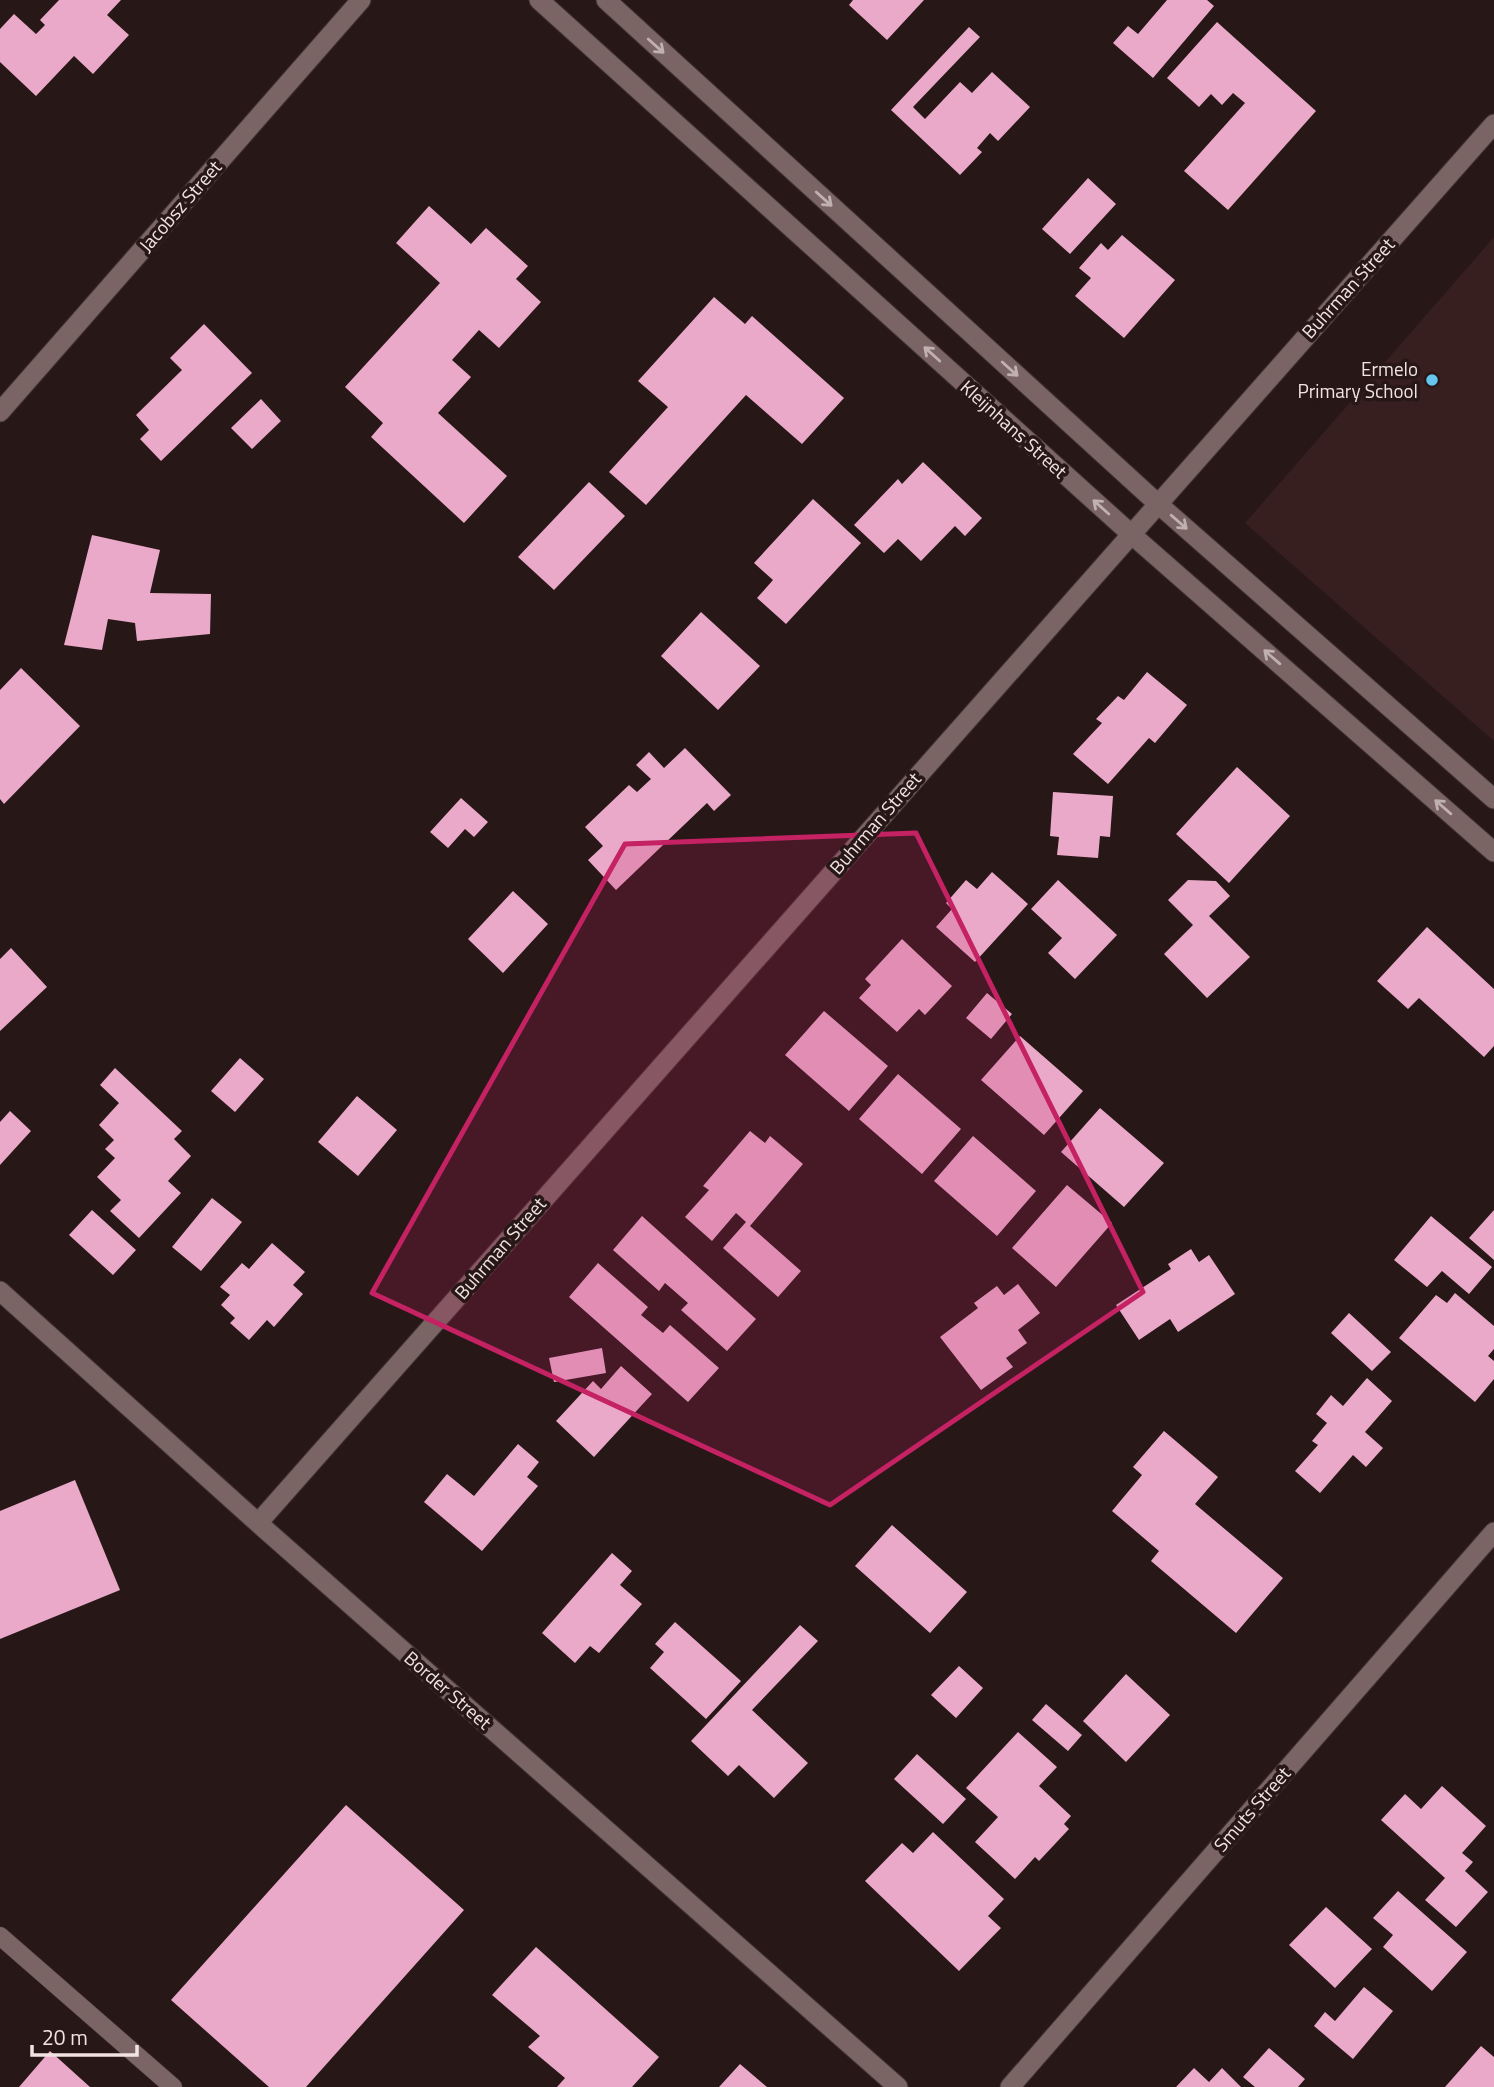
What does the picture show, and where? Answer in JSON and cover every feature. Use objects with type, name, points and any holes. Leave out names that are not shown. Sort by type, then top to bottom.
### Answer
[{"type":"street","name":"Jacobsz Street","points":[[0,412],[361,0]]},
{"type":"street","name":"Kleijnhans Street","points":[[539,0],[1131,534],[1494,852]]},
{"type":"street","points":[[606,0],[1157,503],[1494,799]]},
{"type":"street","name":"Buhrman Street","points":[[258,1522],[1494,124]]},
{"type":"street","name":"Border Street","points":[[0,1291],[898,2087]]},
{"type":"street","name":"Smuts Street","points":[[1010,2087],[1494,1532]]},
{"type":"lane","points":[[0,1936],[173,2087]]},
{"type":"highlighted area","points":[[916,833],[1143,1292],[830,1505],[372,1293],[625,844]]},
{"type":"shaded area","name":"Ermelo Primary School","points":[[1494,237],[1494,741],[1245,523]]},
{"type":"building","points":[[59,0],[121,0],[107,15],[129,35],[93,74],[74,56],[36,96],[0,62],[0,29],[14,14],[36,34],[45,25],[40,20]]},
{"type":"building","points":[[853,0],[924,0],[887,40],[849,5]]},
{"type":"building","points":[[1167,0],[1207,0],[1214,6],[1153,78],[1113,43],[1128,26],[1138,34]]},
{"type":"building","points":[[1217,22],[1316,111],[1228,210],[1184,171],[1245,103],[1233,93],[1222,105],[1211,94],[1199,107],[1167,78]]},
{"type":"building","points":[[969,27],[980,37],[913,107],[925,119],[960,82],[972,93],[992,72],[1030,107],[998,141],[990,133],[977,148],[982,152],[960,175],[891,110]]},
{"type":"building","points":[[1088,178],[1116,204],[1070,254],[1042,229]]},
{"type":"building","points":[[429,206],[471,244],[486,228],[528,266],[516,279],[541,302],[499,348],[479,330],[452,360],[471,377],[438,413],[507,476],[464,523],[371,437],[383,423],[345,387],[440,283],[396,243]]},
{"type":"building","points":[[1122,235],[1175,280],[1124,338],[1075,296],[1091,278],[1079,268],[1101,243],[1108,250]]},
{"type":"building","points":[[714,297],[745,324],[752,316],[844,398],[802,444],[746,395],[646,505],[609,472],[668,407],[638,381]]},
{"type":"building","points":[[204,324],[252,373],[161,461],[140,439],[149,430],[136,415],[182,370],[170,358]]},
{"type":"building","points":[[261,399],[281,421],[252,449],[231,428]]},
{"type":"building","points":[[923,462],[982,518],[965,536],[955,526],[921,561],[898,539],[884,553],[854,525],[898,479],[902,484]]},
{"type":"building","points":[[589,482],[625,516],[554,590],[518,557]]},
{"type":"building","points":[[813,499],[861,543],[786,624],[757,598],[773,580],[754,563]]},
{"type":"building","points":[[92,535],[160,550],[150,593],[211,594],[210,634],[137,641],[135,623],[108,619],[102,650],[64,645]]},
{"type":"building","points":[[701,612],[760,666],[718,710],[661,656]]},
{"type":"building","points":[[21,668],[80,726],[4,804],[0,799],[0,690]]},
{"type":"building","points":[[1147,672],[1187,705],[1155,743],[1149,738],[1108,784],[1073,754],[1102,723],[1096,719],[1118,696],[1124,700]]},
{"type":"building","points":[[685,748],[731,795],[714,811],[707,803],[616,890],[588,860],[603,846],[585,827],[629,785],[637,792],[651,779],[636,765],[649,752],[664,768]]},
{"type":"building","points":[[1237,767],[1290,816],[1229,883],[1176,834]]},
{"type":"building","points":[[1053,792],[1113,796],[1110,837],[1100,836],[1098,858],[1057,855],[1059,837],[1050,836]]},
{"type":"building","points":[[461,798],[488,822],[474,837],[465,829],[448,848],[430,832]]},
{"type":"building","points":[[992,872],[1028,904],[975,962],[936,927],[952,909],[946,903],[966,880],[977,889]]},
{"type":"building","points":[[1058,880],[1117,935],[1075,979],[1048,953],[1062,938],[1031,909]]},
{"type":"building","points":[[1188,880],[1216,881],[1230,896],[1209,916],[1250,957],[1207,998],[1164,954],[1193,925],[1168,900]]},
{"type":"building","points":[[513,891],[548,924],[503,973],[468,939]]},
{"type":"building","points":[[1427,927],[1494,989],[1494,1046],[1484,1057],[1419,998],[1408,1009],[1377,981]]},
{"type":"building","points":[[902,939],[952,986],[925,1015],[919,1009],[897,1032],[859,998],[871,985],[865,979]]},
{"type":"building","points":[[11,948],[47,987],[0,1031],[0,959]]},
{"type":"building","points":[[987,993],[1012,1014],[991,1039],[966,1018]]},
{"type":"building","points":[[824,1011],[888,1066],[849,1111],[785,1055]]},
{"type":"building","points":[[1020,1036],[1083,1091],[1044,1135],[981,1080]]},
{"type":"building","points":[[240,1058],[264,1079],[235,1112],[211,1091]]},
{"type":"building","points":[[115,1068],[182,1131],[174,1139],[191,1156],[168,1181],[181,1193],[139,1238],[110,1211],[121,1200],[97,1177],[115,1158],[105,1149],[114,1140],[99,1125],[119,1103],[100,1085]]},
{"type":"building","points":[[898,1074],[961,1129],[922,1174],[859,1119]]},
{"type":"building","points":[[357,1096],[397,1130],[358,1176],[318,1142]]},
{"type":"building","points":[[1100,1108],[1164,1163],[1124,1207],[1061,1152]]},
{"type":"building","points":[[10,1111],[31,1131],[0,1165],[0,1122]]},
{"type":"building","points":[[750,1131],[765,1143],[770,1136],[803,1164],[750,1226],[801,1271],[778,1297],[723,1248],[746,1222],[736,1213],[712,1241],[685,1217],[709,1190],[703,1186]]},
{"type":"building","points":[[973,1136],[1036,1191],[997,1236],[934,1181]]},
{"type":"building","points":[[1067,1185],[1112,1223],[1056,1287],[1012,1248]]},
{"type":"building","points":[[212,1198],[242,1222],[201,1271],[172,1247]]},
{"type":"building","points":[[92,1210],[136,1250],[113,1275],[69,1235]]},
{"type":"building","points":[[1494,1210],[1494,1260],[1469,1238]]},
{"type":"building","points":[[642,1216],[756,1319],[727,1351],[681,1310],[688,1303],[665,1283],[659,1291],[613,1250]]},
{"type":"building","points":[[1431,1216],[1492,1267],[1469,1294],[1442,1271],[1427,1287],[1394,1260]]},
{"type":"building","points":[[272,1243],[305,1272],[293,1285],[303,1294],[274,1327],[267,1320],[249,1340],[230,1323],[235,1318],[221,1305],[230,1295],[220,1287],[242,1263],[249,1269]]},
{"type":"building","points":[[1191,1249],[1199,1262],[1209,1255],[1235,1294],[1178,1332],[1170,1319],[1139,1340],[1116,1305],[1171,1269],[1168,1264]]},
{"type":"building","points":[[598,1263],[648,1307],[641,1315],[663,1333],[670,1325],[719,1368],[688,1402],[569,1297]]},
{"type":"building","points":[[1018,1284],[1040,1313],[1018,1330],[1027,1343],[1006,1358],[1013,1367],[981,1390],[940,1337],[978,1308],[974,1303],[997,1286],[1004,1295]]},
{"type":"building","points":[[1455,1293],[1494,1326],[1494,1349],[1488,1356],[1494,1361],[1494,1379],[1475,1402],[1399,1338],[1436,1295],[1447,1303]]},
{"type":"building","points":[[1349,1313],[1391,1352],[1372,1371],[1331,1333]]},
{"type":"building","points":[[602,1348],[606,1373],[554,1382],[549,1358]]},
{"type":"building","points":[[621,1366],[652,1394],[594,1457],[556,1421],[593,1381],[601,1389]]},
{"type":"building","points":[[1367,1378],[1392,1401],[1365,1432],[1383,1448],[1366,1467],[1353,1455],[1320,1493],[1295,1471],[1318,1445],[1312,1441],[1327,1423],[1316,1414],[1331,1395],[1343,1406]]},
{"type":"building","points":[[1164,1431],[1218,1477],[1195,1504],[1283,1578],[1236,1633],[1151,1561],[1159,1551],[1112,1511],[1142,1475],[1133,1467]]},
{"type":"building","points":[[518,1444],[539,1462],[527,1477],[538,1486],[482,1551],[424,1502],[447,1474],[474,1496]]},
{"type":"building","points":[[75,1480],[120,1590],[0,1639],[0,1511]]},
{"type":"building","points":[[892,1525],[967,1592],[930,1633],[855,1566]]},
{"type":"building","points":[[612,1553],[632,1571],[620,1585],[642,1604],[599,1653],[590,1646],[575,1663],[542,1633]]},
{"type":"building","points":[[675,1622],[741,1681],[706,1719],[650,1668],[664,1652],[655,1644]]},
{"type":"building","points":[[800,1625],[818,1641],[752,1710],[808,1763],[774,1798],[739,1765],[728,1776],[691,1741]]},
{"type":"building","points":[[959,1666],[983,1688],[956,1718],[931,1695]]},
{"type":"building","points":[[1126,1674],[1170,1715],[1126,1762],[1083,1721]]},
{"type":"building","points":[[1046,1704],[1082,1735],[1068,1751],[1032,1720]]},
{"type":"building","points":[[1018,1732],[1057,1767],[1039,1786],[1071,1816],[1064,1824],[1069,1829],[1039,1861],[1035,1857],[1015,1879],[975,1842],[998,1817],[966,1788]]},
{"type":"building","points":[[917,1754],[966,1799],[943,1824],[894,1779]]},
{"type":"building","points":[[1442,1786],[1486,1826],[1462,1853],[1473,1862],[1465,1871],[1488,1892],[1456,1927],[1425,1900],[1445,1878],[1381,1820],[1405,1794],[1421,1809]]},
{"type":"building","points":[[346,1805],[464,1910],[306,2087],[269,2087],[171,2000]]},
{"type":"building","points":[[933,1832],[1004,1899],[988,1916],[1001,1928],[959,1971],[865,1881],[902,1843],[913,1853]]},
{"type":"building","points":[[1398,1891],[1467,1952],[1432,1991],[1383,1947],[1393,1935],[1373,1918]]},
{"type":"building","points":[[1326,1907],[1372,1949],[1335,1988],[1289,1945]]},
{"type":"building","points":[[536,1947],[659,2057],[632,2087],[557,2087],[565,2078],[528,2047],[540,2036],[492,1995]]},
{"type":"building","points":[[1364,1987],[1393,2011],[1353,2059],[1314,2026],[1325,2012],[1335,2021]]},
{"type":"building","points":[[1481,2046],[1494,2057],[1494,2087],[1445,2087]]},
{"type":"building","points":[[1269,2048],[1305,2079],[1298,2087],[1255,2087],[1243,2077]]},
{"type":"building","points":[[50,2051],[90,2087],[19,2087]]},
{"type":"building","points":[[740,2064],[767,2087],[719,2087]]},
{"type":"building","points":[[1194,2068],[1209,2082],[1222,2068],[1241,2087],[1176,2087]]},
{"type":"place","name":"Ermelo Primary School","points":[[1432,380]]}]
